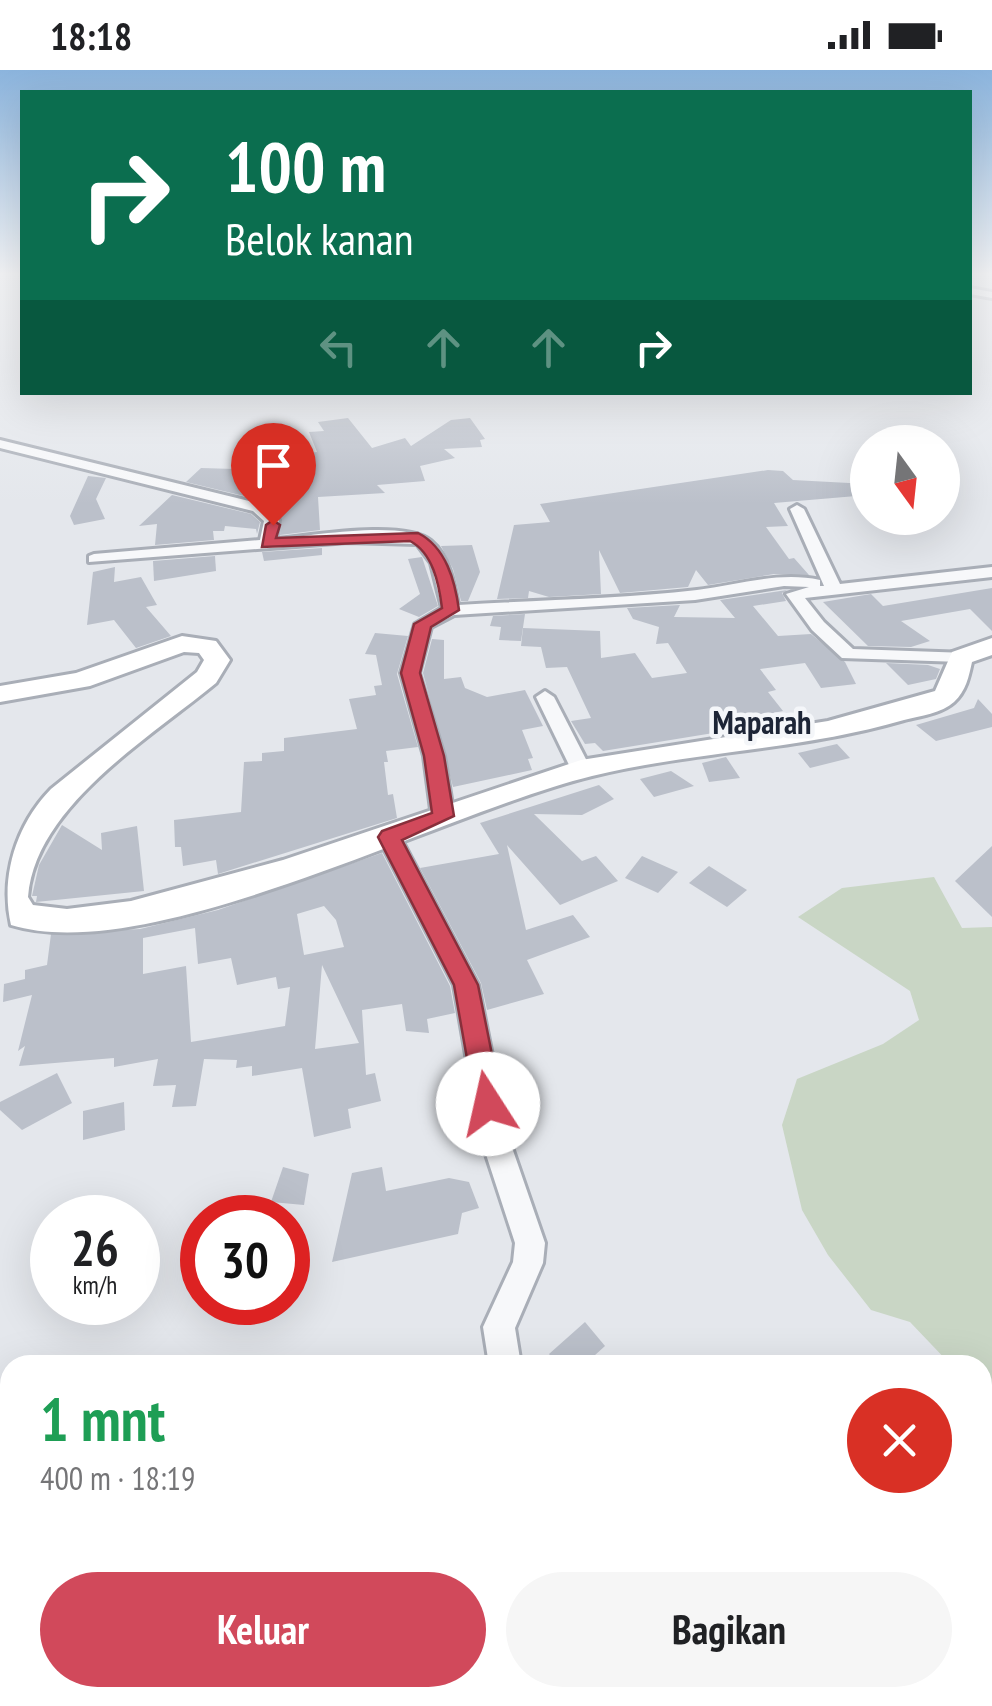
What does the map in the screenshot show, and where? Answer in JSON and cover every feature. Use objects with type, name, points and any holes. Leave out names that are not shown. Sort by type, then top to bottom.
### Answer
[{"type":"street","points":[[0,444],[253,506],[272,520],[267,544]]},
{"type":"street","points":[[253,506],[262,498],[262,472]]},
{"type":"street","points":[[797,509],[832,584]]},
{"type":"street","points":[[94,559],[412,536],[425,542],[446,579],[451,610]]},
{"type":"street","points":[[444,816],[434,756],[410,673],[423,624],[451,610],[675,597],[738,590],[758,583],[832,584],[992,572]]},
{"type":"street","points":[[832,584],[797,592],[793,598],[848,654],[962,657],[992,646]]},
{"type":"street","points":[[0,694],[81,680],[182,644],[207,646],[216,660],[207,678],[44,815],[12,885],[15,908],[38,923],[78,923],[153,907],[389,837],[581,770],[673,750],[878,720],[942,699],[956,682],[962,657]]},
{"type":"street","points":[[545,697],[581,770]]},
{"type":"street","points":[[389,837],[466,985],[494,1136],[530,1243],[528,1262],[499,1326],[503,1355]]},
{"type":"green space","points":[[934,877],[962,928],[992,927],[992,1355],[941,1355],[910,1322],[871,1310],[828,1255],[802,1210],[782,1125],[797,1079],[883,1044],[919,1020],[910,991],[798,917],[842,888]]},
{"type":"building","points":[[348,418],[372,448],[405,438],[411,446],[451,420],[470,418],[485,439],[480,440],[482,447],[444,449],[455,458],[420,466],[425,481],[377,485],[385,493],[318,497],[320,530],[280,535],[281,517],[267,505],[273,496],[269,466],[252,470],[248,497],[186,482],[201,468],[235,469],[232,460],[278,462],[278,457],[317,452],[309,432],[324,431],[318,422]]},
{"type":"building","points":[[768,470],[783,471],[793,480],[850,483],[850,497],[774,503],[788,526],[766,527],[789,559],[794,558],[809,575],[774,574],[708,585],[696,570],[688,587],[620,593],[599,550],[601,594],[549,597],[529,591],[528,598],[497,599],[514,525],[550,522],[540,504]]},
{"type":"building","points":[[88,476],[106,478],[96,499],[105,519],[74,525],[70,516]]},
{"type":"building","points":[[172,495],[251,514],[260,522],[257,534],[256,529],[225,526],[224,531],[213,531],[214,540],[155,545],[157,524],[139,526]]},
{"type":"building","points":[[472,545],[480,572],[468,601],[461,601],[453,569],[441,546]]},
{"type":"building","points":[[322,548],[322,555],[264,561],[262,552]]},
{"type":"building","points":[[215,556],[216,571],[154,581],[153,561]]},
{"type":"building","points":[[422,557],[438,606],[419,617],[399,609],[420,594],[408,559]]},
{"type":"building","points":[[115,567],[114,582],[141,577],[157,605],[146,607],[171,636],[136,648],[114,620],[87,625],[93,572]]},
{"type":"building","points":[[992,588],[992,631],[970,609],[901,621],[930,641],[911,647],[868,646],[823,602],[871,594],[883,606]]},
{"type":"building","points":[[787,590],[782,593],[786,601],[753,606],[778,636],[811,634],[845,662],[856,684],[821,688],[805,663],[760,669],[776,690],[768,692],[783,711],[768,714],[775,723],[603,751],[595,743],[585,744],[571,721],[591,718],[567,667],[546,668],[541,647],[521,646],[523,628],[600,631],[601,658],[635,653],[652,678],[687,673],[668,643],[656,644],[659,627],[633,619],[627,608],[680,605],[674,617],[735,618],[720,600]]},
{"type":"building","points":[[525,614],[521,641],[499,640],[501,627],[490,626],[493,616]]},
{"type":"building","points":[[375,633],[408,636],[397,674],[418,747],[386,751],[388,795],[393,794],[397,818],[218,874],[216,860],[183,866],[181,847],[175,847],[174,820],[241,812],[244,762],[262,761],[262,753],[284,751],[284,738],[357,729],[349,699],[376,695],[374,686],[382,685],[376,655],[365,654]]},
{"type":"building","points":[[432,639],[444,640],[444,679],[461,677],[465,688],[487,697],[525,690],[543,726],[522,730],[533,758],[528,759],[532,770],[453,787],[423,673]]},
{"type":"building","points":[[886,663],[940,669],[936,679],[908,685]]},
{"type":"building","points":[[978,699],[992,714],[992,727],[936,741],[916,725],[974,708]]},
{"type":"building","points":[[837,744],[850,758],[810,768],[798,753]]},
{"type":"building","points":[[726,757],[740,778],[709,782],[702,763]]},
{"type":"building","points":[[671,771],[694,786],[654,797],[640,779]]},
{"type":"building","points":[[599,785],[614,799],[582,815],[534,814],[582,861],[596,856],[618,881],[560,905],[507,845],[526,930],[573,915],[590,937],[527,960],[544,994],[487,1010],[481,983],[420,868],[499,854],[480,823]]},
{"type":"building","points":[[62,825],[102,850],[101,833],[137,826],[144,891],[36,902],[37,896],[32,896],[39,865]]},
{"type":"building","points":[[992,846],[992,917],[955,881]]},
{"type":"building","points":[[382,853],[450,986],[455,1013],[427,1019],[429,1033],[406,1031],[402,1004],[362,1010],[366,1075],[375,1073],[381,1101],[348,1109],[351,1128],[314,1137],[302,1068],[252,1076],[252,1066],[236,1068],[237,1060],[204,1059],[196,1106],[172,1107],[176,1085],[153,1086],[158,1059],[114,1067],[114,1058],[19,1066],[25,1046],[18,1051],[32,995],[3,1002],[4,984],[25,979],[25,970],[47,965],[51,934],[140,929],[218,910]],"holes":[[[324,906],[336,920],[344,947],[304,955],[297,914]],[[195,928],[198,964],[231,958],[237,985],[276,977],[278,989],[290,987],[285,1026],[191,1042],[186,966],[143,974],[143,938]],[[322,965],[359,1043],[315,1049]]]},
{"type":"building","points":[[642,856],[678,872],[658,893],[625,878]]},
{"type":"building","points":[[709,866],[747,890],[727,907],[689,883]]},
{"type":"building","points":[[57,1073],[72,1103],[22,1130],[0,1110],[0,1102]]},
{"type":"building","points":[[124,1102],[125,1130],[83,1140],[83,1111]]},
{"type":"building","points":[[283,1167],[309,1174],[306,1195],[273,1195]]},
{"type":"building","points":[[382,1167],[386,1191],[449,1178],[469,1182],[479,1208],[462,1213],[458,1234],[332,1262],[352,1173]]},
{"type":"building","points":[[585,1322],[605,1346],[595,1355],[549,1354]]},
{"type":"district","name":"Maparah","points":[[762,723]]},
{"type":"route","points":[[273,525],[267,544],[412,536],[425,542],[446,579],[451,610],[423,624],[410,673],[434,756],[444,816],[389,837],[466,985],[488,1104]]}]
